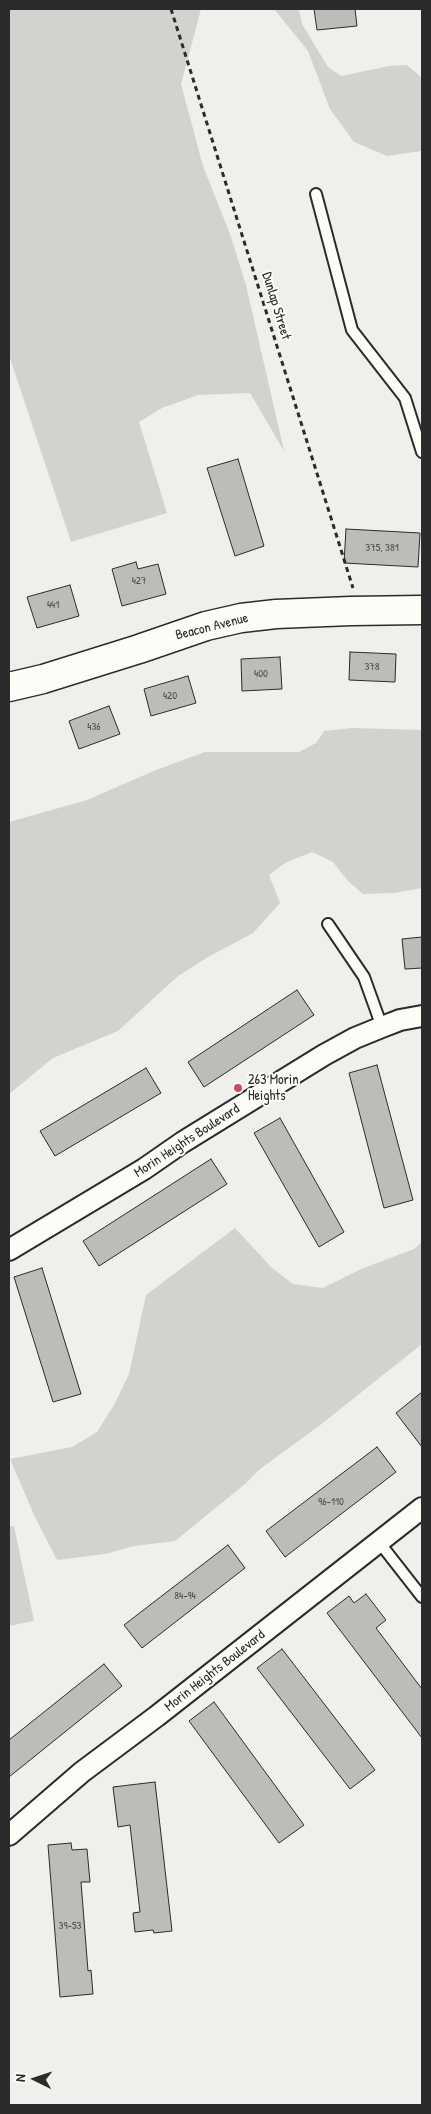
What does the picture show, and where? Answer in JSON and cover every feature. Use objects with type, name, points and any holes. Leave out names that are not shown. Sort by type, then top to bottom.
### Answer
[{"type":"street","name":"Beacon Avenue","points":[[9,687],[43,679],[206,626],[241,618],[276,614],[422,610]]},
{"type":"street","name":"Morin Heights Boulevard","points":[[9,1250],[144,1169],[191,1137],[324,1055],[355,1038],[382,1027],[400,1020],[422,1016]]},
{"type":"street","name":"Morin Heights Boulevard","points":[[9,1835],[82,1772],[211,1674],[422,1508]]},
{"type":"lane","points":[[316,194],[352,330],[405,398],[422,452]]},
{"type":"lane","points":[[328,924],[364,977],[382,1027]]},
{"type":"lane","points":[[379,1542],[422,1597]]},
{"type":"path","name":"Dunlap Street","points":[[171,9],[360,611]]},
{"type":"shaded area","points":[[9,9],[201,9],[181,84],[203,166],[230,234],[246,285],[284,451],[250,393],[198,395],[162,408],[139,422],[167,513],[71,542],[9,355]]},
{"type":"shaded area","points":[[274,9],[299,9],[302,24],[328,67],[341,76],[389,66],[407,65],[422,78],[422,151],[387,156],[354,142],[330,109],[308,51]]},
{"type":"shaded area","points":[[353,728],[422,730],[422,888],[394,893],[363,894],[348,881],[333,862],[312,852],[285,863],[269,875],[280,903],[253,933],[208,957],[178,976],[118,1031],[53,1058],[9,1094],[9,822],[87,800],[156,770],[205,752],[299,752],[316,743],[324,731]]},
{"type":"shaded area","points":[[235,1228],[272,1268],[293,1284],[323,1288],[361,1269],[414,1249],[422,1242],[422,1344],[319,1426],[260,1469],[245,1484],[175,1541],[134,1546],[105,1554],[57,1560],[35,1517],[10,1459],[72,1447],[97,1432],[114,1405],[129,1374],[146,1295]]},
{"type":"shaded area","points":[[14,1526],[34,1621],[9,1626],[9,1527]]},
{"type":"building","points":[[314,9],[355,9],[357,26],[317,30]]},
{"type":"building","points":[[238,459],[264,546],[235,556],[207,468]]},
{"type":"building","points":[[346,529],[420,533],[418,567],[344,563]]},
{"type":"building","points":[[136,562],[138,569],[158,564],[166,594],[122,606],[112,569]]},
{"type":"building","points":[[70,585],[79,616],[37,628],[27,597]]},
{"type":"building","points":[[350,652],[396,654],[395,682],[349,680]]},
{"type":"building","points":[[280,657],[282,689],[242,691],[241,659]]},
{"type":"building","points":[[188,676],[196,703],[151,716],[144,689]]},
{"type":"building","points":[[109,706],[120,734],[79,749],[69,721]]},
{"type":"building","points":[[422,937],[422,968],[405,969],[402,939]]},
{"type":"building","points":[[297,990],[314,1015],[204,1087],[188,1062]]},
{"type":"building","points":[[377,1065],[413,1200],[384,1208],[349,1073]]},
{"type":"building","points":[[146,1068],[161,1093],[55,1156],[40,1131]]},
{"type":"building","points":[[280,1118],[344,1232],[319,1247],[254,1133]]},
{"type":"building","points":[[211,1159],[227,1184],[99,1266],[83,1241]]},
{"type":"building","points":[[42,1268],[81,1394],[53,1402],[14,1277]]},
{"type":"building","points":[[422,1392],[422,1447],[396,1413]]},
{"type":"building","points":[[377,1447],[396,1472],[285,1557],[266,1531]]},
{"type":"building","points":[[228,1545],[245,1568],[142,1648],[124,1625]]},
{"type":"building","points":[[366,1594],[386,1620],[376,1628],[422,1689],[422,1738],[327,1613],[349,1596],[354,1603]]},
{"type":"building","points":[[282,1649],[375,1770],[350,1789],[257,1668]]},
{"type":"building","points":[[104,1664],[122,1686],[9,1777],[9,1740]]},
{"type":"building","points":[[214,1702],[304,1825],[279,1843],[189,1721]]},
{"type":"building","points":[[155,1782],[172,1931],[154,1933],[153,1930],[135,1932],[133,1913],[140,1912],[130,1825],[118,1827],[113,1787]]},
{"type":"building","points":[[71,1843],[72,1850],[87,1849],[90,1882],[81,1882],[88,1971],[91,1970],[93,1994],[60,1997],[48,1845]]},
{"type":"place","name":"263 Morin Heights","points":[[238,1088]]}]
